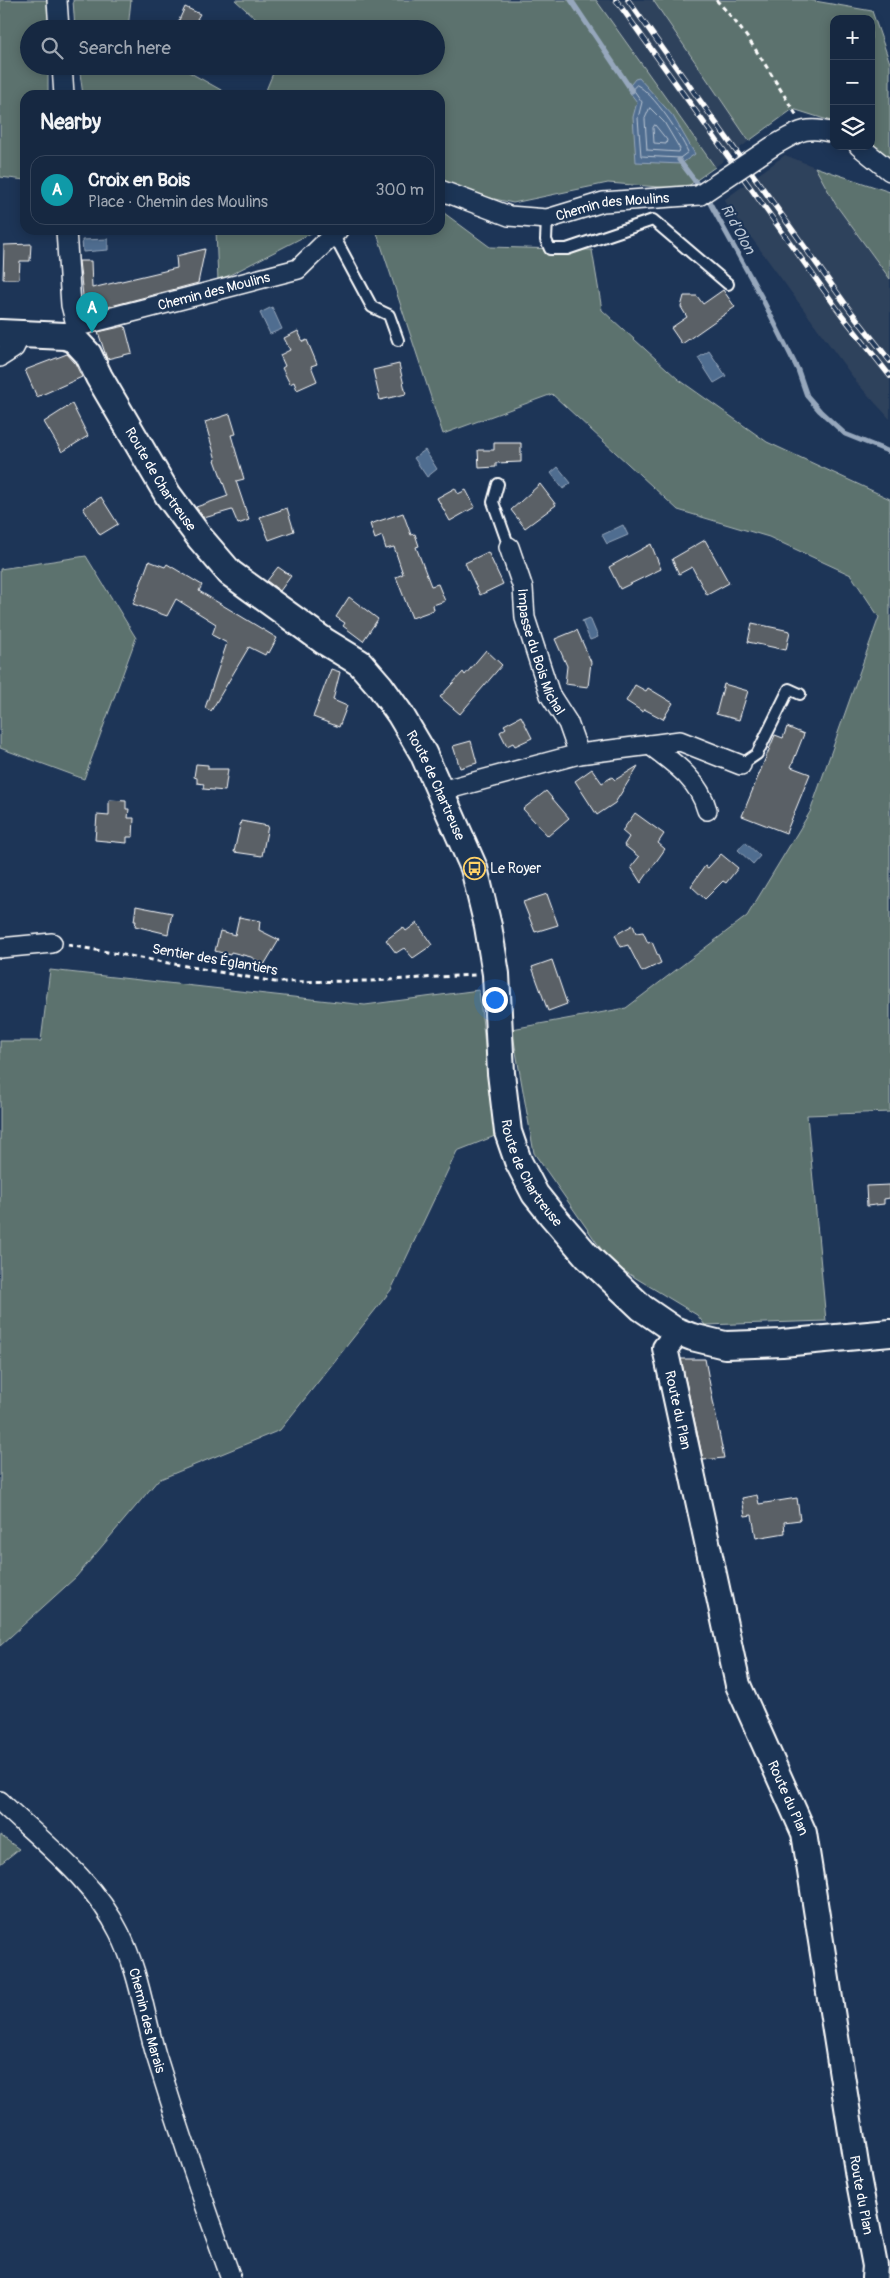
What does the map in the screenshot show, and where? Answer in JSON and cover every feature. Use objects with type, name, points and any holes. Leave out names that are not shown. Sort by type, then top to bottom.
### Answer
[{"type":"main road","points":[[11,333],[52,335],[75,331]]},
{"type":"main road","name":"Route de Chartreuse","points":[[75,331],[99,377],[168,496],[200,538],[237,578],[324,641],[360,663],[380,686],[400,714],[423,753],[474,868],[488,926],[496,974],[503,1103],[508,1132],[518,1161],[535,1194],[588,1257],[642,1308],[674,1330],[692,1337],[725,1345],[782,1343],[890,1333]]},
{"type":"street","points":[[57,0],[58,20]]},
{"type":"street","points":[[63,75],[64,90]]},
{"type":"street","points":[[805,130],[815,128],[830,132]]},
{"type":"street","name":"Chemin des Moulins","points":[[445,192],[509,216],[547,219],[603,202],[700,195],[773,146],[795,133],[805,130]]},
{"type":"street","points":[[864,150],[890,171]]},
{"type":"street","points":[[66,235],[71,305],[75,331]]},
{"type":"street","name":"Chemin des Moulins","points":[[75,331],[86,324],[298,269],[334,235]]},
{"type":"street","points":[[0,357],[14,348],[11,333]]},
{"type":"street","name":"Impasse du Bois Michal","points":[[509,546],[524,588],[525,618],[550,696],[568,723],[579,754]]},
{"type":"street","points":[[441,791],[579,754],[680,741],[741,765]]},
{"type":"street","points":[[650,745],[682,769],[701,792],[708,810]]},
{"type":"street","points":[[0,948],[52,943]]},
{"type":"street","name":"Route du Plan","points":[[674,1330],[671,1341],[665,1348],[738,1685],[804,1833],[858,2177],[875,2266],[874,2278]]},
{"type":"street","name":"Chemin des Marais","points":[[0,1801],[67,1864],[98,1897],[119,1932],[137,1978],[156,2053],[231,2278]]},
{"type":"lane","points":[[547,219],[546,240],[550,249],[567,249],[653,220],[728,284]]},
{"type":"lane","points":[[337,235],[372,306],[389,315],[398,340]]},
{"type":"lane","points":[[498,484],[492,502],[509,546]]},
{"type":"lane","points":[[741,765],[757,754],[789,690],[800,694]]},
{"type":"path","points":[[716,0],[726,11],[767,70],[805,130]]},
{"type":"path","name":"Sentier des Églantiers","points":[[52,943],[274,982],[370,982],[496,974]]},
{"type":"shaded area","points":[[596,0],[653,0],[749,141],[715,167]]},
{"type":"shaded area","points":[[785,155],[815,167],[836,205],[890,279],[890,419],[858,384],[724,200]]},
{"type":"green space","points":[[0,0],[49,0],[48,20],[20,20],[20,75],[48,75],[48,90],[20,90],[20,179],[0,177]]},
{"type":"green space","points":[[73,0],[131,0],[129,20],[74,20]]},
{"type":"green space","points":[[235,0],[596,0],[715,167],[684,189],[608,183],[513,203],[445,188],[445,90],[266,90],[272,75],[445,75],[445,20],[257,20]]},
{"type":"green space","points":[[653,0],[809,0],[872,11],[873,15],[830,15],[830,121],[793,109],[749,141]]},
{"type":"green space","points":[[875,20],[890,63],[890,162],[875,149]]},
{"type":"green space","points":[[80,75],[194,75],[221,90],[82,90]]},
{"type":"green space","points":[[815,167],[890,192],[890,279],[836,205]]},
{"type":"green space","points":[[445,214],[490,247],[592,250],[602,310],[678,379],[767,442],[890,499],[890,1112],[807,1115],[826,1321],[705,1325],[697,1315],[611,1263],[534,1153],[512,1029],[626,1008],[747,916],[810,812],[879,617],[851,575],[769,537],[678,510],[552,394],[443,434],[378,235],[445,235]]},
{"type":"green space","points":[[216,235],[307,235],[218,281]]},
{"type":"green space","points":[[86,556],[136,638],[84,779],[0,748],[0,569]]},
{"type":"green space","points":[[50,970],[365,1005],[479,990],[495,1136],[457,1151],[391,1290],[280,1430],[158,1480],[76,1577],[0,1646],[0,1041],[41,1041]]},
{"type":"green space","points":[[0,1835],[19,1849],[0,1864]]},
{"type":"water","points":[[639,78],[673,116],[695,154],[681,164],[636,162],[633,117],[637,102],[627,89],[635,79]]},
{"type":"water","points":[[108,239],[108,250],[83,252],[82,240]]},
{"type":"water","points":[[272,307],[282,329],[270,334],[260,313]]},
{"type":"water","points":[[709,351],[726,376],[714,383],[698,358]]},
{"type":"water","points":[[425,450],[437,469],[427,477],[414,458]]},
{"type":"water","points":[[558,467],[571,483],[563,489],[551,473]]},
{"type":"water","points":[[623,525],[628,535],[607,544],[602,535]]},
{"type":"water","points":[[590,618],[598,637],[590,640],[582,621]]},
{"type":"water","points":[[745,842],[760,856],[753,864],[738,850]]},
{"type":"building","points":[[185,7],[200,14],[197,19],[199,20],[179,20]]},
{"type":"building","points":[[31,244],[30,261],[20,261],[19,279],[3,279],[4,245]]},
{"type":"building","points":[[205,249],[198,283],[85,313],[79,261],[91,261],[92,288],[177,268],[176,256]]},
{"type":"building","points":[[723,290],[735,307],[682,344],[671,328],[687,317],[681,307],[684,296],[697,296],[703,304]]},
{"type":"building","points":[[125,326],[132,353],[107,359],[98,332]]},
{"type":"building","points":[[298,331],[303,342],[307,340],[317,364],[311,366],[317,381],[297,390],[294,382],[290,384],[282,368],[285,366],[280,355],[290,350],[284,338]]},
{"type":"building","points":[[67,354],[75,363],[82,377],[37,397],[25,370]]},
{"type":"building","points":[[399,364],[406,394],[380,400],[373,370]]},
{"type":"building","points":[[72,404],[88,436],[62,452],[44,422]]},
{"type":"building","points":[[230,414],[236,434],[231,435],[244,479],[236,481],[249,520],[238,524],[232,510],[204,518],[196,507],[228,496],[215,460],[205,422]]},
{"type":"building","points":[[494,443],[521,443],[521,462],[496,463],[496,467],[479,468],[478,450],[494,450]]},
{"type":"building","points":[[540,484],[556,505],[525,528],[511,510]]},
{"type":"building","points":[[455,488],[458,494],[466,490],[475,507],[450,521],[437,498]]},
{"type":"building","points":[[101,497],[118,524],[100,535],[83,508]]},
{"type":"building","points":[[287,508],[294,531],[269,540],[260,517]]},
{"type":"building","points":[[403,513],[411,535],[415,534],[419,546],[416,547],[431,586],[438,584],[445,601],[433,605],[434,610],[412,618],[396,577],[403,574],[394,547],[386,549],[382,536],[375,539],[370,524]]},
{"type":"building","points":[[705,540],[729,583],[707,595],[692,567],[679,574],[672,559]]},
{"type":"building","points":[[651,544],[661,569],[620,589],[609,567]]},
{"type":"building","points":[[488,552],[503,584],[480,595],[465,563]]},
{"type":"building","points":[[149,561],[165,567],[167,564],[202,585],[199,591],[277,638],[269,653],[267,651],[265,655],[249,647],[211,711],[205,708],[227,643],[212,635],[216,624],[176,599],[167,616],[133,604]]},
{"type":"building","points":[[278,567],[291,576],[280,591],[267,581]]},
{"type":"building","points":[[349,597],[378,619],[363,641],[343,626],[345,623],[336,617]]},
{"type":"building","points":[[752,623],[790,631],[786,650],[748,642]]},
{"type":"building","points":[[577,630],[591,662],[588,687],[565,684],[567,666],[555,639]]},
{"type":"building","points":[[486,650],[502,665],[460,714],[440,697],[463,672],[465,675]]},
{"type":"building","points":[[331,669],[340,672],[333,700],[347,706],[339,727],[313,717]]},
{"type":"building","points":[[724,684],[748,691],[739,720],[716,714]]},
{"type":"building","points":[[635,685],[646,691],[648,688],[673,703],[663,719],[644,709],[643,712],[626,701]]},
{"type":"building","points":[[521,716],[532,738],[515,746],[513,743],[507,746],[500,732],[506,728],[504,725]]},
{"type":"building","points":[[787,727],[804,734],[791,767],[810,774],[786,833],[742,816],[775,735],[783,738]]},
{"type":"building","points":[[471,741],[477,763],[460,768],[453,746]]},
{"type":"building","points":[[196,764],[208,765],[208,769],[228,769],[225,791],[203,789],[204,784],[197,783],[197,778],[194,777]]},
{"type":"building","points":[[638,766],[615,803],[597,815],[575,781],[592,769],[602,783],[612,777],[615,780]]},
{"type":"building","points":[[546,791],[569,818],[548,836],[523,809]]},
{"type":"building","points":[[109,800],[126,801],[126,809],[129,809],[128,818],[134,818],[133,837],[127,837],[127,843],[95,840],[97,815],[109,816]]},
{"type":"building","points":[[635,813],[664,834],[658,843],[665,849],[641,883],[631,867],[639,857],[624,845],[629,837],[622,831]]},
{"type":"building","points":[[241,821],[268,826],[262,856],[234,852]]},
{"type":"building","points":[[721,854],[738,868],[726,883],[723,881],[705,899],[691,886],[705,866],[708,868]]},
{"type":"building","points":[[547,894],[558,925],[535,932],[523,902]]},
{"type":"building","points":[[136,906],[172,913],[168,934],[135,926]]},
{"type":"building","points":[[239,917],[260,921],[259,930],[279,940],[264,965],[251,957],[231,952],[230,955],[215,951],[220,931],[235,935]]},
{"type":"building","points":[[417,923],[432,945],[413,958],[404,948],[396,953],[386,940],[403,927],[406,931]]},
{"type":"building","points":[[633,925],[636,933],[643,932],[648,943],[652,942],[661,963],[642,972],[628,945],[621,947],[615,935]]},
{"type":"building","points":[[552,960],[567,1004],[548,1011],[532,967]]},
{"type":"building","points":[[890,1185],[890,1198],[884,1199],[884,1204],[867,1206],[866,1186]]},
{"type":"building","points":[[681,1359],[705,1359],[724,1458],[703,1460]]},
{"type":"building","points":[[757,1495],[759,1504],[797,1498],[800,1520],[784,1522],[785,1533],[756,1538],[752,1515],[745,1516],[742,1498]]},
{"type":"waterway","name":"Ri d'Olon","points":[[571,0],[632,91]]},
{"type":"waterway","name":"Ri d'Olon","points":[[679,160],[701,189]]},
{"type":"waterway","name":"Ri d'Olon","points":[[706,196],[762,298],[798,370],[807,396],[845,434],[890,452]]},
{"type":"railway","points":[[616,0],[841,314],[890,376]]},
{"type":"railway","points":[[628,0],[849,309],[890,361]]},
{"type":"place","name":"Croix en Bois","points":[[92,333]]},
{"type":"place","name":"Le Royer","points":[[474,868]]}]
